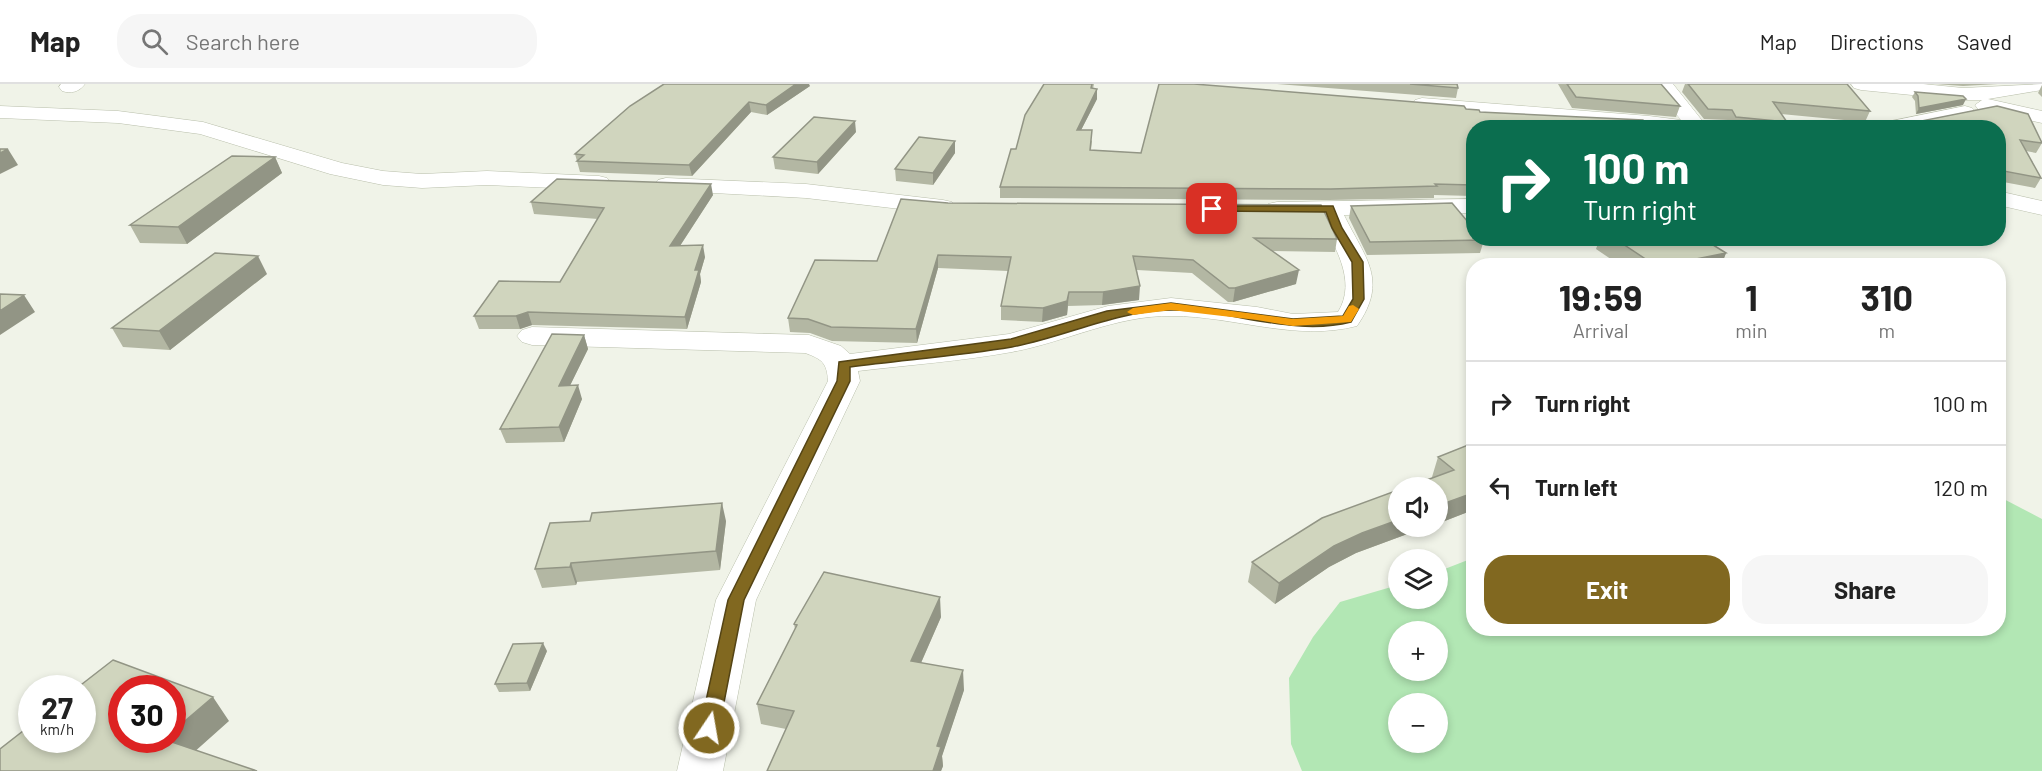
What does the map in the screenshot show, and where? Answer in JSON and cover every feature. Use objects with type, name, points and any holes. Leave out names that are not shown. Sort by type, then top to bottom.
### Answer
[{"type":"street","points":[[1662,84],[1691,120]]},
{"type":"street","points":[[1861,84],[1963,94],[1998,93],[2042,84]]},
{"type":"street","points":[[1963,94],[1991,107],[2042,117]]},
{"type":"street","points":[[1404,102],[1624,120]]},
{"type":"street","points":[[1928,120],[1991,107]]},
{"type":"street","points":[[0,112],[118,117],[203,128],[338,169],[383,178],[422,181],[487,178],[806,191],[960,207]]},
{"type":"street","points":[[2006,200],[2042,208]]},
{"type":"street","points":[[1259,209],[1466,206]]},
{"type":"street","points":[[843,364],[1012,343],[1107,315],[1171,306],[1257,316],[1293,323],[1347,320],[1358,299],[1357,262],[1337,228],[1329,209]]},
{"type":"street","points":[[532,336],[809,344],[834,353],[843,364],[844,381],[736,600],[700,771]]},
{"type":"green space","points":[[2006,500],[2042,519],[2042,771],[1302,771],[1291,744],[1289,678],[1313,637],[1340,602],[1388,588],[1388,609],[1448,609],[1448,568],[1466,561],[1466,636],[2006,636]]},
{"type":"building","points":[[664,84],[796,84],[766,105],[749,102],[689,165],[577,161],[584,155],[575,154],[630,106]]},
{"type":"building","points":[[1044,84],[1092,84],[1091,88],[1097,89],[1077,130],[1092,130],[1090,150],[1141,153],[1159,84],[1194,84],[1464,106],[1466,109],[1480,112],[1643,120],[1466,120],[1466,185],[1331,189],[1000,187],[1011,149],[1016,149],[1025,115]]},
{"type":"building","points":[[1410,84],[1457,84],[1458,88]]},
{"type":"building","points":[[1567,84],[1661,84],[1680,106],[1576,97]]},
{"type":"building","points":[[1688,84],[1847,84],[1870,111],[1773,102],[1786,120],[1767,120],[1736,117],[1732,110],[1708,109]]},
{"type":"building","points":[[1915,92],[1963,96],[1966,99],[1919,108],[1918,96]]},
{"type":"building","points":[[1997,106],[2028,114],[2042,143],[2020,140],[2041,178],[2006,171],[2006,120],[1926,120]]},
{"type":"building","points":[[814,117],[855,121],[817,162],[773,157]]},
{"type":"building","points":[[919,137],[955,141],[933,173],[895,169]]},
{"type":"building","points":[[232,156],[275,157],[178,227],[130,225]]},
{"type":"building","points":[[557,179],[711,184],[670,246],[703,245],[695,270],[699,270],[685,317],[528,312],[516,316],[474,316],[499,281],[560,282],[604,208],[531,202]]},
{"type":"building","points":[[901,199],[948,203],[1321,205],[1337,239],[1254,238],[1299,270],[1235,288],[1229,288],[1193,260],[1133,256],[1140,286],[1103,292],[1069,292],[1067,301],[1043,308],[1001,306],[1011,257],[938,255],[916,329],[831,327],[808,319],[788,318],[815,260],[877,261]]},
{"type":"building","points":[[1452,203],[1466,220],[1466,240],[1370,242],[1351,206]]},
{"type":"building","points":[[1626,246],[1715,246],[1726,253],[1701,258],[1644,258]]},
{"type":"building","points":[[215,253],[258,256],[159,331],[112,328]]},
{"type":"building","points":[[0,294],[24,295],[0,311]]},
{"type":"building","points":[[552,334],[584,335],[559,386],[578,385],[559,427],[500,429]]},
{"type":"building","points":[[1466,446],[1466,496],[1448,502],[1448,477],[1435,477],[1454,470],[1438,457]]},
{"type":"building","points":[[1388,494],[1388,524],[1334,546],[1279,583],[1252,562],[1322,518]]},
{"type":"building","points":[[722,503],[716,551],[571,563],[570,567],[535,569],[550,523],[590,521],[592,513]]},
{"type":"building","points":[[824,572],[940,597],[911,661],[963,670],[937,746],[941,747],[933,771],[767,771],[794,711],[757,704],[797,625],[794,624]]},
{"type":"building","points":[[543,643],[527,683],[495,684],[513,644]]},
{"type":"building","points":[[113,660],[154,675],[108,675],[108,753],[186,753],[186,747],[257,771],[0,771],[0,749],[18,735],[18,753],[96,753],[96,675],[94,675]]},
{"type":"building","points":[[186,687],[213,697],[186,720]]},
{"type":"slow traffic","points":[[1133,312],[1171,306],[1257,316],[1293,323],[1347,320],[1353,309]]},
{"type":"route","points":[[709,728],[736,600],[844,381],[843,364],[1012,343],[1107,315],[1171,306],[1257,316],[1293,323],[1347,320],[1358,299],[1357,262],[1337,228],[1329,209],[1212,209]]}]
